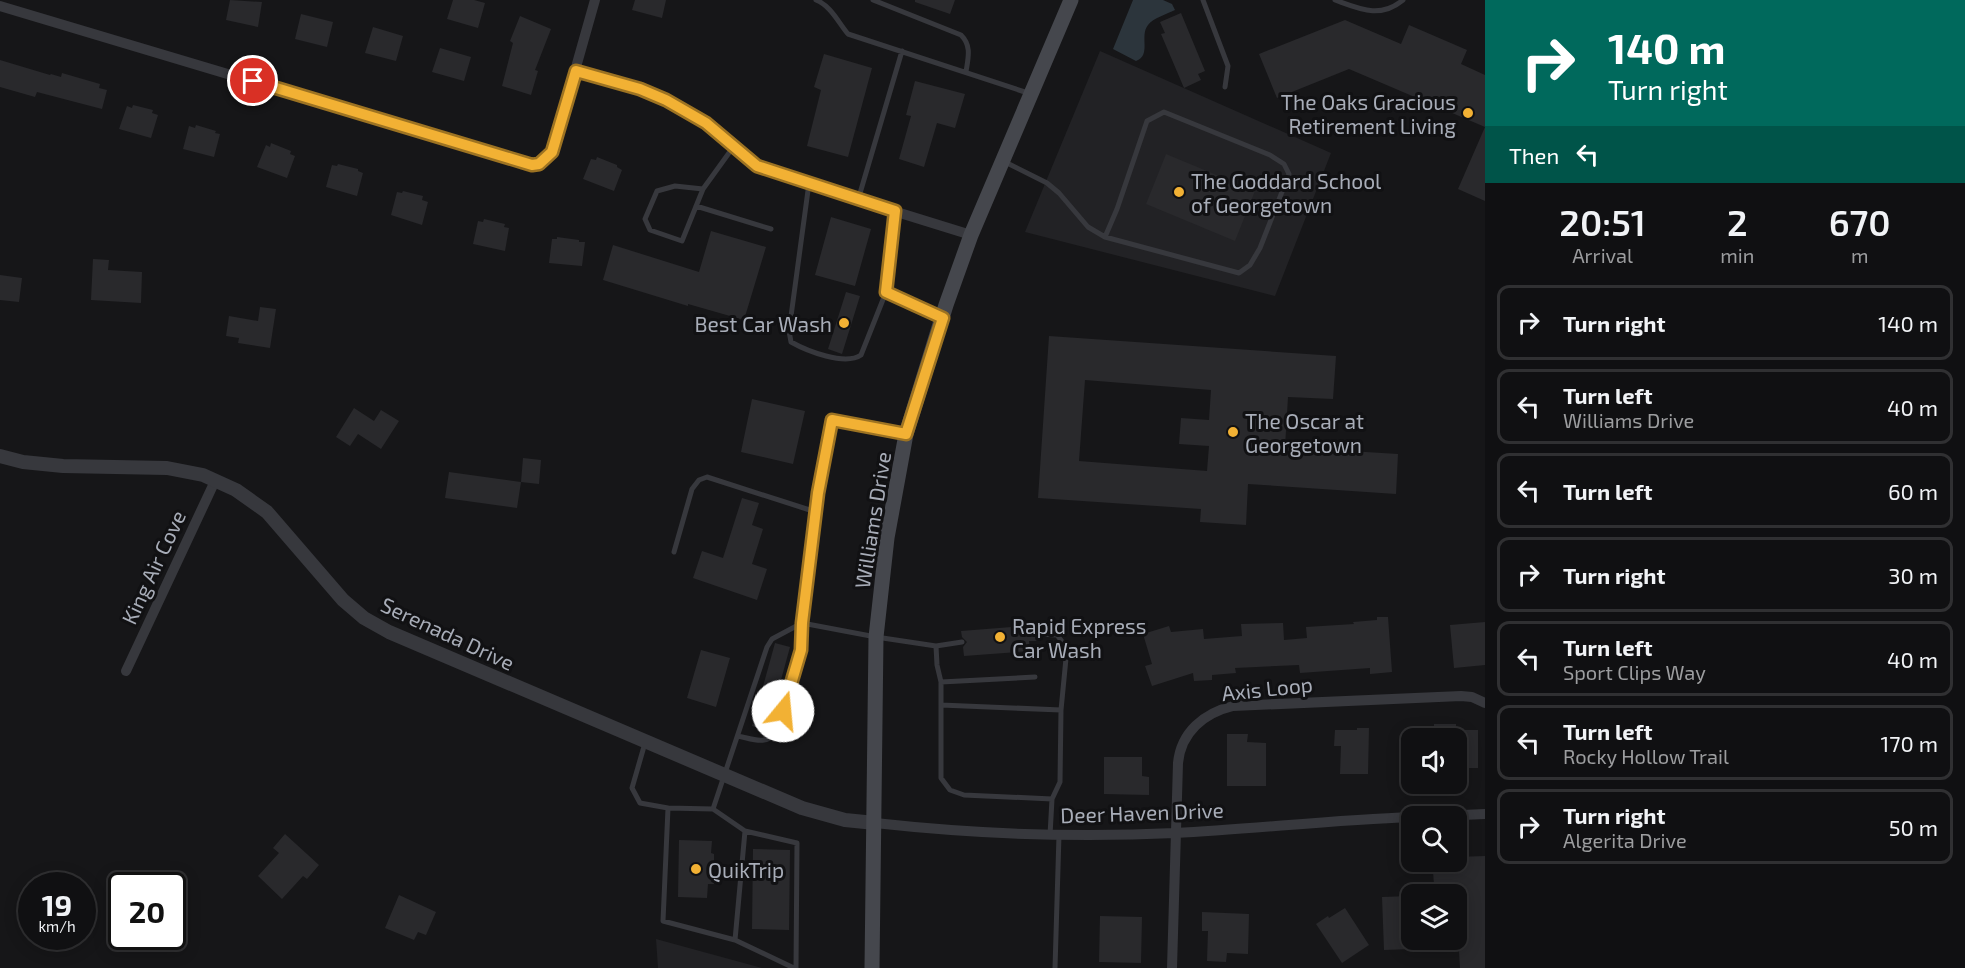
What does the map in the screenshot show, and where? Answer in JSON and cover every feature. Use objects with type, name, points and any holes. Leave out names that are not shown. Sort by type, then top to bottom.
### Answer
[{"type":"main road","name":"Williams Drive","points":[[872,968],[876,637],[887,538],[906,434],[971,235],[1032,95],[1069,1]]},
{"type":"street","points":[[0,6],[525,164],[539,164],[552,152],[595,0]]},
{"type":"street","points":[[576,71],[657,96],[706,123],[757,166],[971,235]]},
{"type":"street","name":"Serenada Drive","points":[[0,456],[22,462],[63,466],[167,468],[203,475],[237,490],[267,512],[329,585],[364,618],[388,632],[645,743],[817,813],[845,820],[875,823]]},
{"type":"street","name":"King Air Cove","points":[[126,670],[215,481]]},
{"type":"street","name":"Axis Loop","points":[[1172,968],[1178,763],[1183,743],[1196,725],[1222,709],[1233,706],[1461,696],[1485,703]]},
{"type":"street","points":[[1467,815],[1485,814]]},
{"type":"street","name":"Deer Haven Drive","points":[[875,823],[995,833],[1054,835],[1176,833],[1401,818]]},
{"type":"lane","points":[[816,0],[822,2],[834,14],[848,33],[1032,95]]},
{"type":"lane","points":[[873,0],[961,35],[966,39],[968,50],[966,72]]},
{"type":"lane","points":[[1203,0],[1228,66],[1225,87]]},
{"type":"lane","points":[[1335,0],[1362,10],[1387,11],[1403,0]]},
{"type":"lane","points":[[858,200],[902,51]]},
{"type":"lane","points":[[1003,162],[1047,183],[1059,193],[1088,227],[1105,237],[1239,273],[1250,265],[1260,248],[1289,174],[1284,164],[1270,155],[1164,112],[1147,121],[1118,209],[1105,237]]},
{"type":"lane","points":[[703,189],[675,186],[657,191],[645,219],[650,230],[682,241],[703,189],[734,146]]},
{"type":"lane","points":[[809,183],[789,331],[791,342],[840,360],[857,358],[861,355],[886,292],[895,211]]},
{"type":"lane","points":[[696,206],[771,229]]},
{"type":"lane","points":[[886,292],[943,318]]},
{"type":"lane","points":[[738,736],[764,742],[773,737],[777,731],[801,650],[802,623],[816,512],[832,420],[906,434]]},
{"type":"lane","points":[[674,552],[692,489],[699,480],[707,477],[816,512]]},
{"type":"lane","points":[[713,809],[767,647],[772,639],[802,623],[936,646],[962,642]]},
{"type":"lane","points":[[1039,634],[1057,635],[1066,648],[1060,711],[1060,782],[1052,800],[1055,968]]},
{"type":"lane","points":[[936,646],[941,682],[941,778],[950,790],[964,795],[1052,800]]},
{"type":"lane","points":[[941,682],[1035,677]]},
{"type":"lane","points":[[941,705],[1060,711]]},
{"type":"lane","points":[[645,743],[632,788],[640,803],[668,808],[713,809],[745,831],[797,843],[795,968],[735,940],[663,921],[668,808]]},
{"type":"lane","points":[[735,940],[745,831]]},
{"type":"shaded area","points":[[1133,0],[1163,0],[1172,4],[1175,10],[1148,25],[1143,54],[1136,61],[1113,49]]},
{"type":"shaded area","name":"The Goddard School of Georgetown","points":[[1100,51],[1331,153],[1275,296],[1025,232]]},
{"type":"shaded area","points":[[656,939],[762,968],[658,968]]},
{"type":"building","points":[[230,0],[262,2],[258,27],[226,20]]},
{"type":"building","points":[[453,0],[474,0],[485,3],[478,28],[447,19]]},
{"type":"building","points":[[635,0],[666,0],[662,18],[632,10]]},
{"type":"building","points":[[915,0],[955,0],[950,14],[915,2]]},
{"type":"building","points":[[1181,13],[1205,71],[1198,74],[1201,80],[1184,88],[1161,34],[1165,33],[1160,22]]},
{"type":"building","points":[[301,14],[333,22],[327,47],[295,39]]},
{"type":"building","points":[[520,16],[551,29],[535,70],[538,71],[531,95],[502,86],[513,43],[510,41]]},
{"type":"building","name":"The Oaks Gracious Retirement Living","points":[[1345,20],[1401,44],[1409,25],[1467,50],[1461,64],[1485,75],[1485,127],[1349,69],[1277,98],[1259,54]]},
{"type":"building","points":[[373,27],[403,36],[396,61],[365,53]]},
{"type":"building","points":[[440,48],[471,57],[464,81],[432,72]]},
{"type":"building","points":[[824,54],[872,68],[848,157],[807,146],[821,90],[814,87]]},
{"type":"building","points":[[0,60],[50,75],[61,77],[62,73],[100,84],[99,88],[107,90],[102,109],[37,92],[35,97],[0,87]]},
{"type":"building","points":[[915,81],[965,94],[955,128],[937,123],[924,167],[899,159],[911,116],[906,115]]},
{"type":"building","points":[[133,105],[153,110],[152,113],[158,115],[151,138],[119,129],[127,106],[132,108]]},
{"type":"building","points":[[196,125],[220,134],[214,157],[183,149],[189,126],[195,128]]},
{"type":"building","points":[[1485,127],[1485,201],[1458,189]]},
{"type":"building","points":[[271,143],[291,151],[290,154],[295,156],[287,178],[257,167],[266,145],[270,147]]},
{"type":"building","points":[[1166,154],[1255,191],[1235,241],[1146,204]]},
{"type":"building","points":[[597,157],[617,165],[622,170],[614,191],[583,179],[591,159],[596,160]]},
{"type":"building","points":[[338,164],[358,169],[363,173],[357,196],[326,187],[332,165],[337,166]]},
{"type":"building","points":[[403,191],[423,196],[422,200],[428,202],[422,225],[391,215],[397,192],[402,193]]},
{"type":"building","points":[[831,217],[871,229],[855,286],[815,275]]},
{"type":"building","points":[[484,219],[505,224],[504,227],[509,228],[505,251],[473,244],[478,221],[483,222]]},
{"type":"building","points":[[711,231],[766,247],[744,320],[688,304],[688,306],[603,280],[613,245],[699,272]]},
{"type":"building","points":[[557,237],[585,242],[582,266],[549,263],[552,239],[557,239]]},
{"type":"building","points":[[93,259],[109,260],[108,270],[142,272],[141,303],[91,300]]},
{"type":"building","points":[[0,275],[22,278],[19,302],[0,300]]},
{"type":"building","name":"Best Car Wash","points":[[846,292],[860,296],[842,354],[828,349]]},
{"type":"building","points":[[260,307],[276,309],[270,348],[238,343],[239,338],[226,336],[229,316],[258,321]]},
{"type":"building","name":"The Oscar at Georgetown","points":[[1049,336],[1336,356],[1333,399],[1288,397],[1285,447],[1398,454],[1396,494],[1248,484],[1246,525],[1200,522],[1201,509],[1038,498]],"holes":[[[1085,380],[1211,390],[1209,420],[1181,418],[1179,444],[1209,446],[1207,471],[1079,461]]]},
{"type":"building","points":[[752,399],[805,411],[793,464],[741,452]]},
{"type":"building","points":[[354,408],[374,421],[381,410],[399,421],[381,449],[358,434],[350,446],[336,437]]},
{"type":"building","points":[[523,458],[541,460],[539,484],[521,482]]},
{"type":"building","points":[[449,472],[521,482],[517,508],[445,498]]},
{"type":"building","points":[[742,498],[759,503],[752,525],[763,529],[752,564],[767,569],[757,600],[693,578],[702,551],[723,558]]},
{"type":"building","points":[[1377,617],[1388,617],[1392,672],[1370,674],[1370,668],[1300,673],[1299,665],[1235,668],[1236,673],[1212,675],[1212,680],[1194,681],[1193,673],[1152,686],[1145,666],[1152,664],[1143,634],[1169,626],[1171,632],[1203,629],[1204,639],[1242,636],[1241,624],[1283,623],[1284,640],[1307,638],[1306,627],[1354,624],[1353,622],[1377,620]]},
{"type":"building","points":[[1485,622],[1485,665],[1454,668],[1450,625]]},
{"type":"building","name":"Rapid Express Car Wash","points":[[1038,625],[1034,634],[1039,641],[1029,641],[1030,651],[964,656],[963,647],[967,642],[962,637],[961,631]]},
{"type":"building","points":[[775,643],[790,647],[767,731],[752,726]]},
{"type":"building","points":[[701,650],[730,658],[716,707],[687,698]]},
{"type":"building","points":[[1434,724],[1456,724],[1456,728],[1434,728]]},
{"type":"building","points":[[1357,728],[1369,728],[1368,774],[1340,774],[1341,746],[1334,746],[1335,730],[1357,730]]},
{"type":"building","points":[[1467,730],[1478,730],[1478,768],[1467,768]]},
{"type":"building","points":[[1227,734],[1248,734],[1247,742],[1266,743],[1266,786],[1227,786]]},
{"type":"building","points":[[1104,757],[1142,757],[1142,776],[1149,777],[1149,795],[1104,794]]},
{"type":"building","points":[[285,834],[319,865],[307,879],[303,876],[282,899],[258,876],[279,853],[273,848]]},
{"type":"building","name":"QuikTrip","points":[[679,840],[712,841],[714,884],[708,884],[707,898],[678,897]]},
{"type":"building","name":"QuikTrip","points":[[753,849],[790,850],[789,930],[752,929]]},
{"type":"building","points":[[1485,856],[1485,968],[1460,968],[1459,951],[1454,951],[1467,950],[1467,884],[1434,884],[1433,872],[1467,872],[1467,857]]},
{"type":"building","points":[[399,895],[436,912],[426,935],[418,932],[414,940],[385,928]]},
{"type":"building","points":[[1401,896],[1401,949],[1384,950],[1382,897]]},
{"type":"building","points":[[1345,908],[1369,945],[1342,963],[1316,924]]},
{"type":"building","points":[[1202,912],[1249,914],[1248,954],[1227,953],[1226,962],[1207,961],[1208,931],[1202,931]]},
{"type":"building","points":[[1100,916],[1142,917],[1141,963],[1099,962]]},
{"type":"place","name":"The Oaks Gracious Retirement Living","points":[[1468,113]]},
{"type":"place","name":"The Goddard School of Georgetown","points":[[1179,192]]},
{"type":"place","name":"Best Car Wash","points":[[844,323]]},
{"type":"place","name":"The Oscar at Georgetown","points":[[1233,432]]},
{"type":"place","name":"Rapid Express Car Wash","points":[[1000,637]]},
{"type":"place","name":"QuikTrip","points":[[696,869]]},
{"type":"route","points":[[253,81],[532,165],[539,164],[552,152],[576,71],[640,89],[666,100],[706,123],[757,166],[895,211],[886,292],[943,318],[906,434],[832,420],[818,493],[802,623],[801,650],[783,711]]}]
